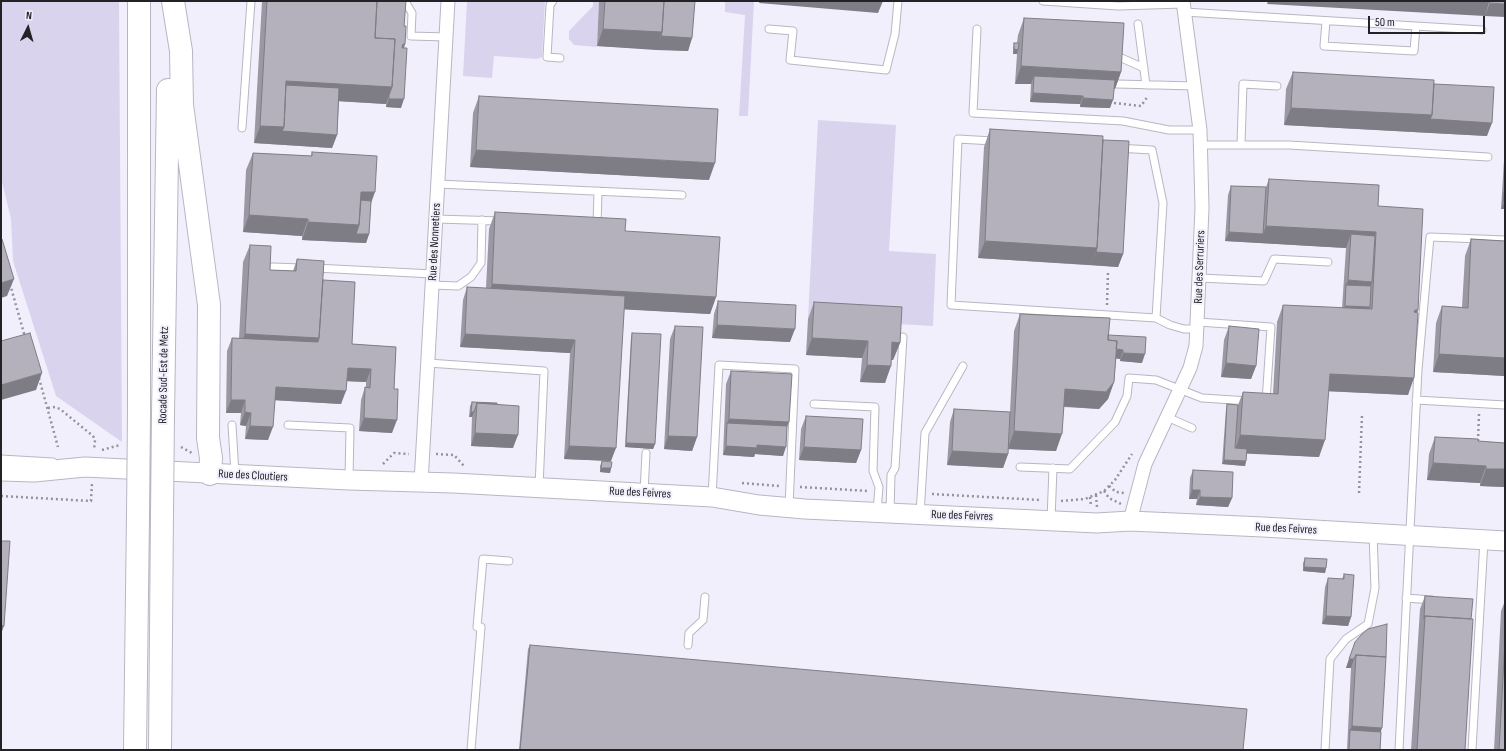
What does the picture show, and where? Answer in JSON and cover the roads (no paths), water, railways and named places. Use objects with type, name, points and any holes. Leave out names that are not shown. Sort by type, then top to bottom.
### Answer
[{"type":"highway","name":"Rocade Sud-Est de Metz","points":[[135,750],[139,413],[139,1]]},
{"type":"highway","name":"Rocade Sud-Est de Metz","points":[[160,750],[170,1]]},
{"type":"highway","points":[[173,1],[181,51],[182,105],[209,305],[208,438],[211,458],[210,474]]},
{"type":"street","name":"Rue des Nonnetiers","points":[[421,483],[448,1]]},
{"type":"street","name":"Rue des Serruriers","points":[[1130,522],[1145,464],[1193,359],[1198,326],[1202,208],[1200,130],[1183,5]]},
{"type":"street","name":"Rue des Cloutiers","points":[[1,471],[34,472],[89,468],[421,483]]},
{"type":"street","name":"Rue des Feivres","points":[[421,483],[539,487],[712,497],[789,508],[1097,523],[1130,522],[1374,533],[1505,541]]},
{"type":"lane","points":[[242,128],[251,1]]},
{"type":"lane","points":[[405,1],[412,12],[411,36],[446,38]]},
{"type":"lane","points":[[553,1],[550,6],[548,57],[560,58]]},
{"type":"lane","points":[[769,29],[793,31],[790,60],[886,70],[895,34],[898,1]]},
{"type":"lane","points":[[1043,1],[1118,6],[1183,5],[1326,21],[1482,30]]},
{"type":"lane","points":[[1326,21],[1324,46],[1414,51],[1416,26]]},
{"type":"lane","points":[[1138,24],[1144,68],[1149,85]]},
{"type":"lane","points":[[978,29],[973,113],[1123,121],[1169,130],[1200,130]]},
{"type":"lane","points":[[1117,56],[1144,68]]},
{"type":"lane","points":[[1117,84],[1195,86]]},
{"type":"lane","points":[[1241,144],[1243,84],[1277,86]]},
{"type":"lane","points":[[1020,467],[1070,469],[1115,422],[1127,396],[1129,378],[1156,380],[1202,398],[1266,402],[1271,327],[1198,326],[1184,329],[1170,325],[1156,318],[952,304],[958,140],[1152,150],[1163,203],[1156,318]]},
{"type":"lane","points":[[1200,145],[1289,144],[1488,157]]},
{"type":"lane","points":[[438,184],[682,195]]},
{"type":"lane","points":[[590,225],[597,226],[598,191]]},
{"type":"lane","points":[[436,218],[513,222]]},
{"type":"lane","points":[[272,267],[433,279],[458,286],[471,277],[481,263],[482,220]]},
{"type":"lane","points":[[1399,750],[1416,400],[1430,237],[1505,240]]},
{"type":"lane","points":[[1200,278],[1264,281],[1274,259],[1328,262]]},
{"type":"lane","points":[[883,513],[891,475],[895,468],[903,338]]},
{"type":"lane","points":[[428,363],[544,371],[539,487]]},
{"type":"lane","points":[[712,497],[719,365],[795,369],[789,508]]},
{"type":"lane","points":[[920,515],[925,434],[963,366]]},
{"type":"lane","points":[[1416,400],[1505,405]]},
{"type":"lane","points":[[814,404],[875,407],[873,471],[879,487],[883,513]]},
{"type":"lane","points":[[1167,417],[1192,428]]},
{"type":"lane","points":[[232,425],[235,475]]},
{"type":"lane","points":[[288,425],[350,428],[349,480]]},
{"type":"lane","points":[[644,493],[646,453]]},
{"type":"lane","name":"Rue des Cloutiers","points":[[1,459],[57,462],[89,468]]},
{"type":"lane","points":[[1051,520],[1054,468]]},
{"type":"lane","points":[[1325,750],[1330,659],[1346,639],[1368,624],[1374,588],[1374,533]]},
{"type":"lane","points":[[1472,750],[1477,603],[1484,540]]},
{"type":"lane","points":[[471,750],[483,559],[509,561]]},
{"type":"lane","points":[[688,645],[689,633],[703,620],[705,597]]},
{"type":"lane","points":[[1406,598],[1443,601]]}]
